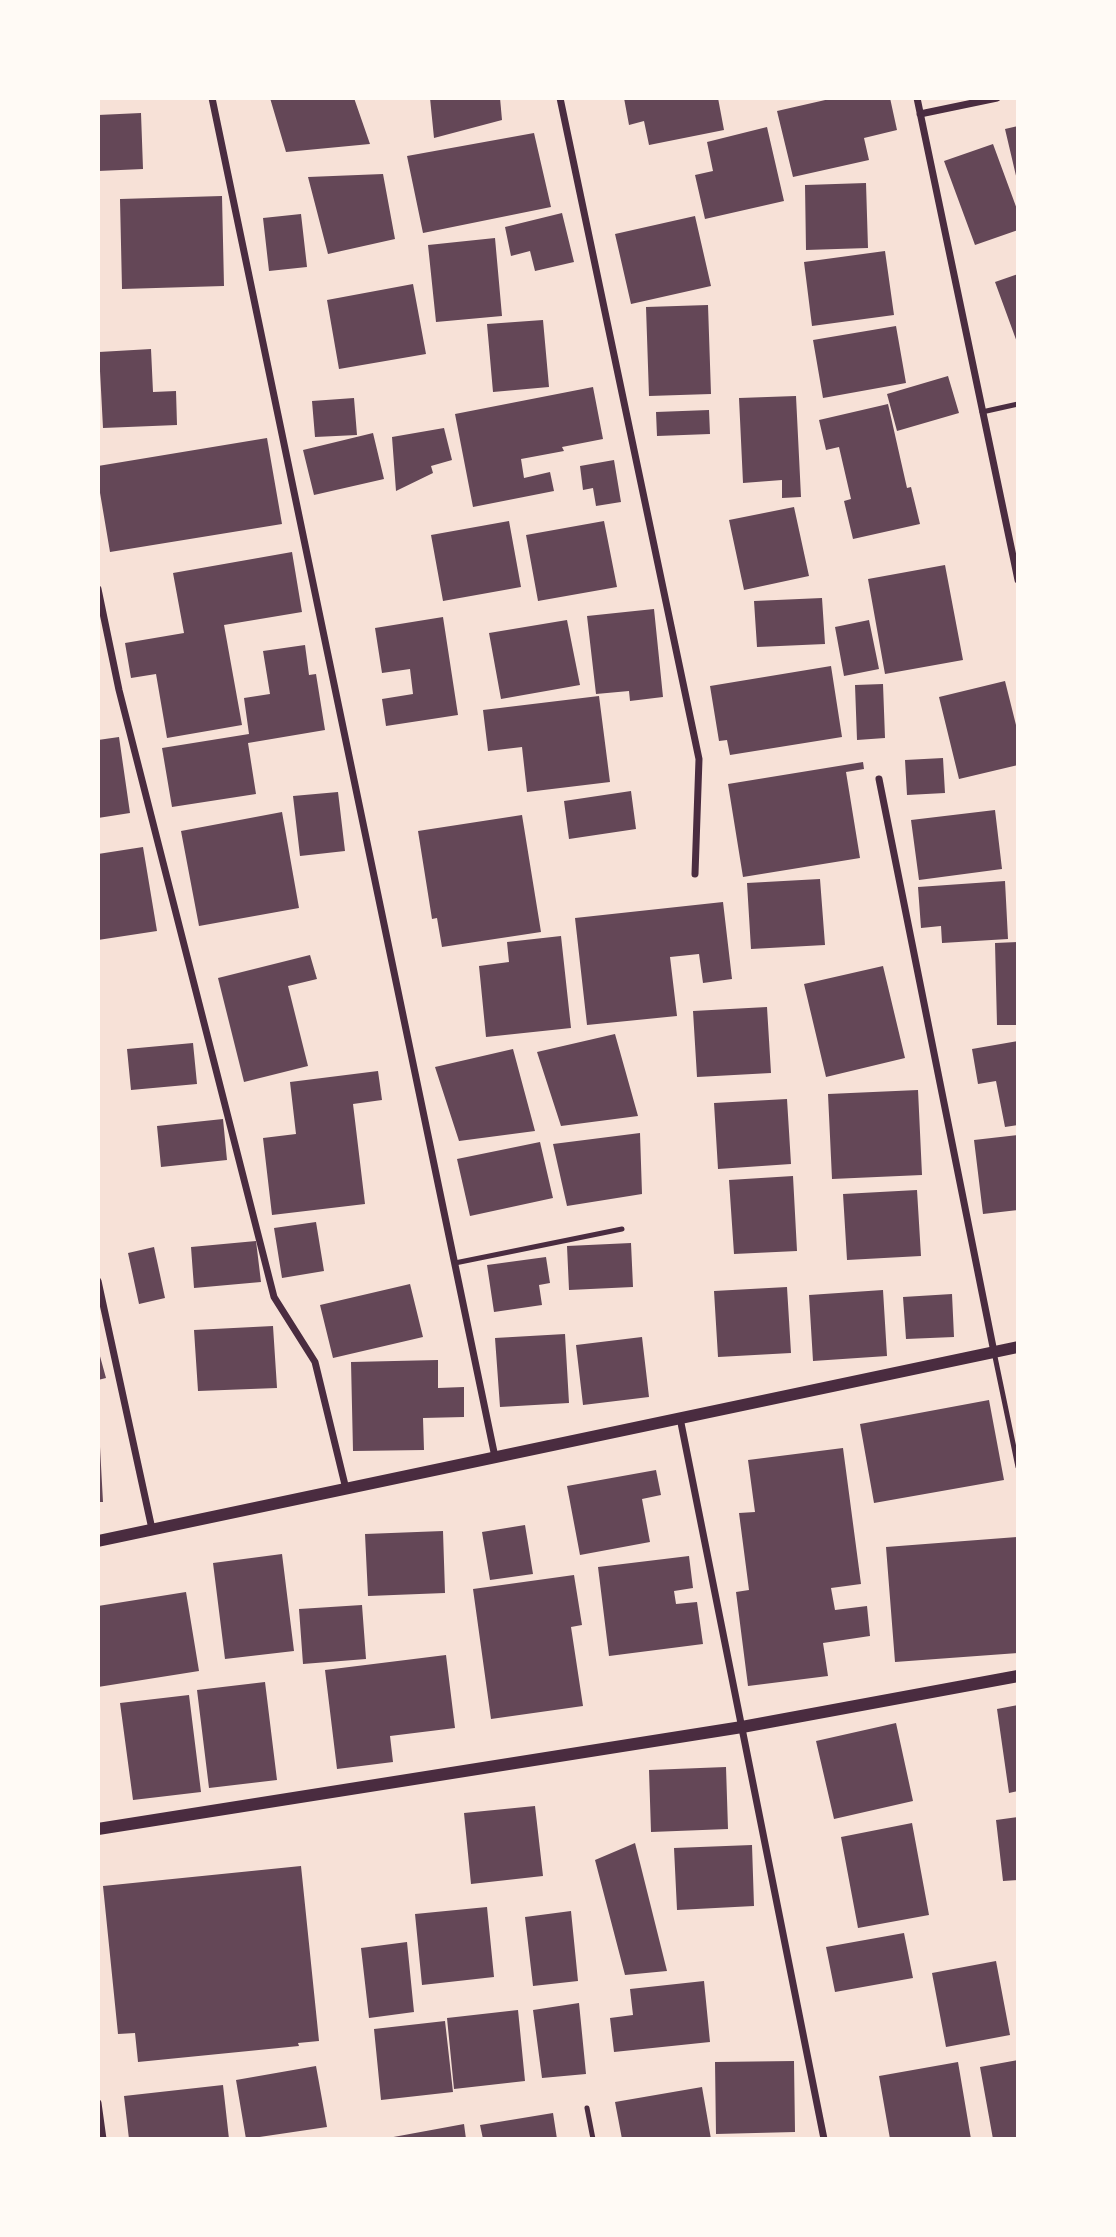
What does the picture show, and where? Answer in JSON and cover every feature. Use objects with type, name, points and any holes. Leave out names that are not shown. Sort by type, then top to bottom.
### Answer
[{"type":"street","points":[[212,98],[495,1457]]},
{"type":"street","points":[[560,98],[699,760],[695,874]]},
{"type":"street","points":[[917,98],[1018,580]]},
{"type":"street","points":[[920,114],[997,98]]},
{"type":"street","points":[[98,589],[119,690],[274,1297],[315,1362],[346,1489]]},
{"type":"street","points":[[879,779],[994,1352]]},
{"type":"street","points":[[98,1281],[152,1529]]},
{"type":"street","points":[[98,1541],[1018,1347]]},
{"type":"street","points":[[680,1418],[824,2139]]},
{"type":"street","points":[[98,1829],[742,1727],[1018,1676]]},
{"type":"street","points":[[98,2103],[103,2139]]},
{"type":"lane","points":[[982,412],[1018,404]]},
{"type":"lane","points":[[455,1263],[622,1229]]},
{"type":"lane","points":[[994,1352],[1018,1467]]},
{"type":"lane","points":[[587,2108],[593,2139]]},
{"type":"building","points":[[270,98],[354,98],[370,144],[286,152]]},
{"type":"building","points":[[430,98],[500,98],[502,120],[434,138]]},
{"type":"building","points":[[624,98],[718,98],[724,130],[649,145],[644,121],[629,125]]},
{"type":"building","points":[[834,98],[890,98],[897,130],[864,138],[869,160],[793,177],[777,111]]},
{"type":"building","points":[[141,113],[143,169],[98,171],[98,115]]},
{"type":"building","points":[[1018,126],[1018,180],[1017,180],[1005,129]]},
{"type":"building","points":[[767,127],[784,201],[705,219],[695,175],[713,171],[707,142]]},
{"type":"building","points":[[534,133],[551,207],[423,233],[407,156]]},
{"type":"building","points":[[993,144],[1018,212],[1018,230],[975,245],[944,161]]},
{"type":"building","points":[[383,174],[395,239],[328,254],[308,177]]},
{"type":"building","points":[[866,183],[868,248],[806,250],[805,185]]},
{"type":"building","points":[[222,196],[224,286],[122,289],[120,199]]},
{"type":"building","points":[[562,213],[574,262],[535,271],[530,251],[511,256],[505,227]]},
{"type":"building","points":[[301,214],[307,267],[269,271],[263,218]]},
{"type":"building","points":[[695,216],[711,286],[631,304],[615,234]]},
{"type":"building","points":[[495,238],[502,316],[436,322],[428,245]]},
{"type":"building","points":[[885,251],[894,315],[812,326],[804,262]]},
{"type":"building","points":[[1018,274],[1018,345],[995,282]]},
{"type":"building","points":[[413,284],[426,354],[339,369],[327,300]]},
{"type":"building","points":[[708,305],[711,394],[649,396],[646,307]]},
{"type":"building","points":[[543,320],[549,387],[493,392],[487,324]]},
{"type":"building","points":[[896,326],[906,383],[823,398],[813,340]]},
{"type":"building","points":[[151,349],[153,392],[176,391],[177,425],[103,428],[99,352]]},
{"type":"building","points":[[948,376],[959,413],[897,431],[887,394]]},
{"type":"building","points":[[593,387],[603,439],[562,447],[564,451],[521,459],[524,478],[550,472],[554,491],[473,507],[455,414]]},
{"type":"building","points":[[796,396],[801,497],[782,498],[782,480],[743,483],[739,398]]},
{"type":"building","points":[[354,398],[357,435],[315,437],[312,401]]},
{"type":"building","points":[[888,404],[907,488],[911,487],[920,524],[853,539],[844,501],[851,499],[839,447],[826,450],[819,420]]},
{"type":"building","points":[[709,410],[710,434],[657,436],[656,412]]},
{"type":"building","points":[[444,428],[452,460],[431,466],[433,473],[396,491],[392,437]]},
{"type":"building","points":[[373,433],[384,479],[314,495],[303,450]]},
{"type":"building","points":[[267,438],[282,524],[110,552],[98,466]]},
{"type":"building","points":[[614,460],[621,502],[596,506],[593,488],[583,490],[580,466]]},
{"type":"building","points":[[794,507],[809,576],[744,590],[729,520]]},
{"type":"building","points":[[509,521],[521,587],[443,601],[431,535]]},
{"type":"building","points":[[604,521],[617,587],[538,601],[526,535]]},
{"type":"building","points":[[292,552],[302,612],[224,625],[242,725],[167,738],[156,674],[131,678],[125,643],[184,633],[173,573]]},
{"type":"building","points":[[945,565],[963,660],[885,674],[868,579]]},
{"type":"building","points":[[822,598],[825,644],[757,647],[754,601]]},
{"type":"building","points":[[654,609],[663,697],[630,701],[629,691],[596,694],[587,616]]},
{"type":"building","points":[[443,617],[458,715],[386,726],[382,699],[413,694],[410,669],[382,673],[375,628]]},
{"type":"building","points":[[567,620],[580,685],[501,699],[489,633]]},
{"type":"building","points":[[869,620],[879,669],[844,676],[835,627]]},
{"type":"building","points":[[305,645],[309,675],[316,674],[325,730],[248,743],[256,794],[172,807],[162,748],[249,734],[244,698],[270,694],[263,651]]},
{"type":"building","points":[[831,666],[842,737],[730,755],[727,740],[719,741],[710,686]]},
{"type":"building","points":[[1005,681],[1018,733],[1018,765],[959,779],[939,697]]},
{"type":"building","points":[[883,684],[885,738],[857,740],[855,685]]},
{"type":"building","points":[[599,696],[610,782],[527,792],[522,747],[488,751],[483,710]]},
{"type":"building","points":[[119,737],[130,813],[98,818],[98,740]]},
{"type":"building","points":[[943,758],[945,793],[907,795],[905,760]]},
{"type":"building","points":[[863,762],[864,769],[846,772],[860,858],[743,877],[728,784]]},
{"type":"building","points":[[631,791],[636,829],[569,839],[564,801]]},
{"type":"building","points":[[338,792],[345,851],[300,856],[293,796]]},
{"type":"building","points":[[995,810],[1002,869],[919,880],[911,820]]},
{"type":"building","points":[[282,812],[299,908],[199,926],[181,831]]},
{"type":"building","points":[[522,815],[541,932],[442,947],[437,918],[432,919],[418,831]]},
{"type":"building","points":[[143,847],[157,931],[98,940],[98,854]]},
{"type":"building","points":[[820,879],[825,945],[751,949],[747,883]]},
{"type":"building","points":[[1005,881],[1008,939],[942,943],[941,926],[921,928],[918,887]]},
{"type":"building","points":[[723,902],[732,979],[703,983],[699,954],[670,957],[677,1016],[587,1025],[575,918]]},
{"type":"building","points":[[561,936],[571,1028],[486,1037],[479,966],[509,962],[507,942]]},
{"type":"building","points":[[1018,942],[1018,1025],[997,1025],[995,943]]},
{"type":"building","points":[[310,955],[317,979],[288,986],[308,1066],[244,1082],[218,978]]},
{"type":"building","points":[[883,966],[905,1058],[826,1077],[804,984]]},
{"type":"building","points":[[767,1007],[771,1073],[697,1077],[693,1011]]},
{"type":"building","points":[[615,1034],[638,1116],[561,1126],[537,1052]]},
{"type":"building","points":[[1018,1041],[1018,1125],[1005,1127],[996,1081],[978,1084],[972,1049]]},
{"type":"building","points":[[193,1043],[197,1084],[131,1090],[127,1049]]},
{"type":"building","points":[[513,1049],[535,1131],[459,1141],[435,1067]]},
{"type":"building","points":[[378,1071],[382,1100],[353,1104],[365,1204],[272,1215],[263,1138],[296,1134],[290,1082]]},
{"type":"building","points":[[918,1090],[922,1175],[832,1179],[828,1094]]},
{"type":"building","points":[[787,1099],[791,1164],[718,1169],[714,1103]]},
{"type":"building","points":[[223,1119],[227,1160],[161,1167],[157,1126]]},
{"type":"building","points":[[640,1133],[642,1194],[567,1206],[553,1144]]},
{"type":"building","points":[[1018,1135],[1018,1210],[983,1214],[974,1140]]},
{"type":"building","points":[[540,1142],[553,1198],[470,1216],[457,1159]]},
{"type":"building","points":[[793,1176],[797,1251],[734,1254],[729,1180]]},
{"type":"building","points":[[917,1190],[921,1256],[847,1260],[843,1194]]},
{"type":"building","points":[[316,1222],[324,1271],[282,1278],[274,1228]]},
{"type":"building","points":[[256,1241],[261,1282],[194,1288],[191,1247]]},
{"type":"building","points":[[631,1243],[633,1287],[569,1290],[567,1246]]},
{"type":"building","points":[[154,1247],[165,1298],[139,1304],[128,1253]]},
{"type":"building","points":[[546,1257],[550,1283],[539,1285],[542,1305],[494,1312],[487,1265]]},
{"type":"building","points":[[410,1284],[423,1337],[333,1358],[320,1305]]},
{"type":"building","points":[[787,1287],[791,1353],[718,1357],[714,1291]]},
{"type":"building","points":[[883,1290],[887,1356],[813,1361],[809,1295]]},
{"type":"building","points":[[952,1294],[954,1337],[906,1339],[903,1297]]},
{"type":"building","points":[[273,1326],[277,1388],[198,1391],[194,1330]]},
{"type":"building","points":[[565,1334],[569,1403],[500,1407],[495,1338]]},
{"type":"building","points":[[642,1337],[649,1397],[583,1405],[576,1345]]},
{"type":"building","points":[[98,1349],[106,1378],[98,1380]]},
{"type":"building","points":[[438,1360],[438,1388],[464,1387],[464,1417],[423,1418],[424,1450],[353,1451],[351,1362]]},
{"type":"building","points":[[989,1400],[1004,1480],[874,1503],[860,1424]]},
{"type":"building","points":[[100,1447],[103,1502],[98,1502]]},
{"type":"building","points":[[843,1448],[861,1584],[831,1588],[835,1610],[867,1606],[870,1636],[823,1643],[828,1676],[748,1686],[736,1592],[749,1590],[739,1513],[755,1512],[748,1460]]},
{"type":"building","points":[[656,1470],[661,1495],[642,1499],[650,1542],[580,1555],[567,1486]]},
{"type":"building","points":[[525,1525],[533,1574],[490,1580],[482,1532]]},
{"type":"building","points":[[443,1531],[445,1593],[368,1596],[365,1534]]},
{"type":"building","points":[[1017,1537],[1018,1653],[895,1662],[886,1547]]},
{"type":"building","points":[[282,1554],[294,1651],[225,1659],[213,1563]]},
{"type":"building","points":[[689,1556],[693,1588],[674,1591],[676,1604],[697,1602],[703,1644],[609,1656],[598,1567]]},
{"type":"building","points":[[574,1575],[582,1625],[571,1627],[583,1706],[491,1719],[473,1589]]},
{"type":"building","points":[[186,1592],[199,1671],[98,1687],[98,1606]]},
{"type":"building","points":[[362,1605],[366,1659],[303,1664],[299,1609]]},
{"type":"building","points":[[446,1655],[455,1728],[390,1736],[393,1762],[337,1769],[325,1670]]},
{"type":"building","points":[[265,1682],[277,1780],[209,1788],[197,1690]]},
{"type":"building","points":[[189,1695],[201,1792],[133,1800],[120,1703]]},
{"type":"building","points":[[1018,1705],[1018,1791],[1009,1793],[997,1709]]},
{"type":"building","points":[[896,1723],[913,1801],[834,1819],[816,1741]]},
{"type":"building","points":[[726,1767],[728,1829],[651,1832],[649,1770]]},
{"type":"building","points":[[535,1806],[543,1876],[471,1884],[464,1813]]},
{"type":"building","points":[[1018,1817],[1018,1880],[1003,1881],[996,1820]]},
{"type":"building","points":[[912,1823],[929,1915],[858,1928],[841,1837]]},
{"type":"building","points":[[635,1843],[667,1971],[625,1975],[595,1860]]},
{"type":"building","points":[[752,1845],[754,1906],[677,1910],[674,1848]]},
{"type":"building","points":[[301,1866],[319,2041],[298,2043],[299,2046],[138,2062],[135,2033],[118,2034],[103,1886]]},
{"type":"building","points":[[487,1907],[494,1977],[422,1985],[415,1914]]},
{"type":"building","points":[[571,1911],[578,1981],[533,1986],[525,1917]]},
{"type":"building","points":[[904,1933],[913,1978],[835,1992],[826,1947]]},
{"type":"building","points":[[407,1942],[414,2012],[369,2018],[361,1948]]},
{"type":"building","points":[[996,1961],[1010,2035],[946,2047],[932,1973]]},
{"type":"building","points":[[704,1981],[710,2042],[614,2052],[610,2018],[633,2015],[630,1989]]},
{"type":"building","points":[[579,2003],[586,2074],[542,2078],[533,2010]]},
{"type":"building","points":[[518,2010],[525,2081],[454,2089],[447,2018]]},
{"type":"building","points":[[445,2021],[453,2092],[381,2100],[374,2029]]},
{"type":"building","points":[[1018,2060],[1018,2139],[993,2139],[980,2067]]},
{"type":"building","points":[[794,2061],[795,2132],[716,2134],[715,2062]]},
{"type":"building","points":[[958,2062],[971,2139],[890,2139],[879,2076]]},
{"type":"building","points":[[316,2066],[327,2127],[246,2139],[236,2080]]},
{"type":"building","points":[[223,2085],[229,2139],[129,2139],[124,2096]]},
{"type":"building","points":[[702,2087],[711,2139],[622,2139],[615,2102]]},
{"type":"building","points":[[553,2113],[557,2139],[483,2139],[480,2125]]},
{"type":"building","points":[[464,2124],[466,2139],[388,2139],[388,2138]]}]
